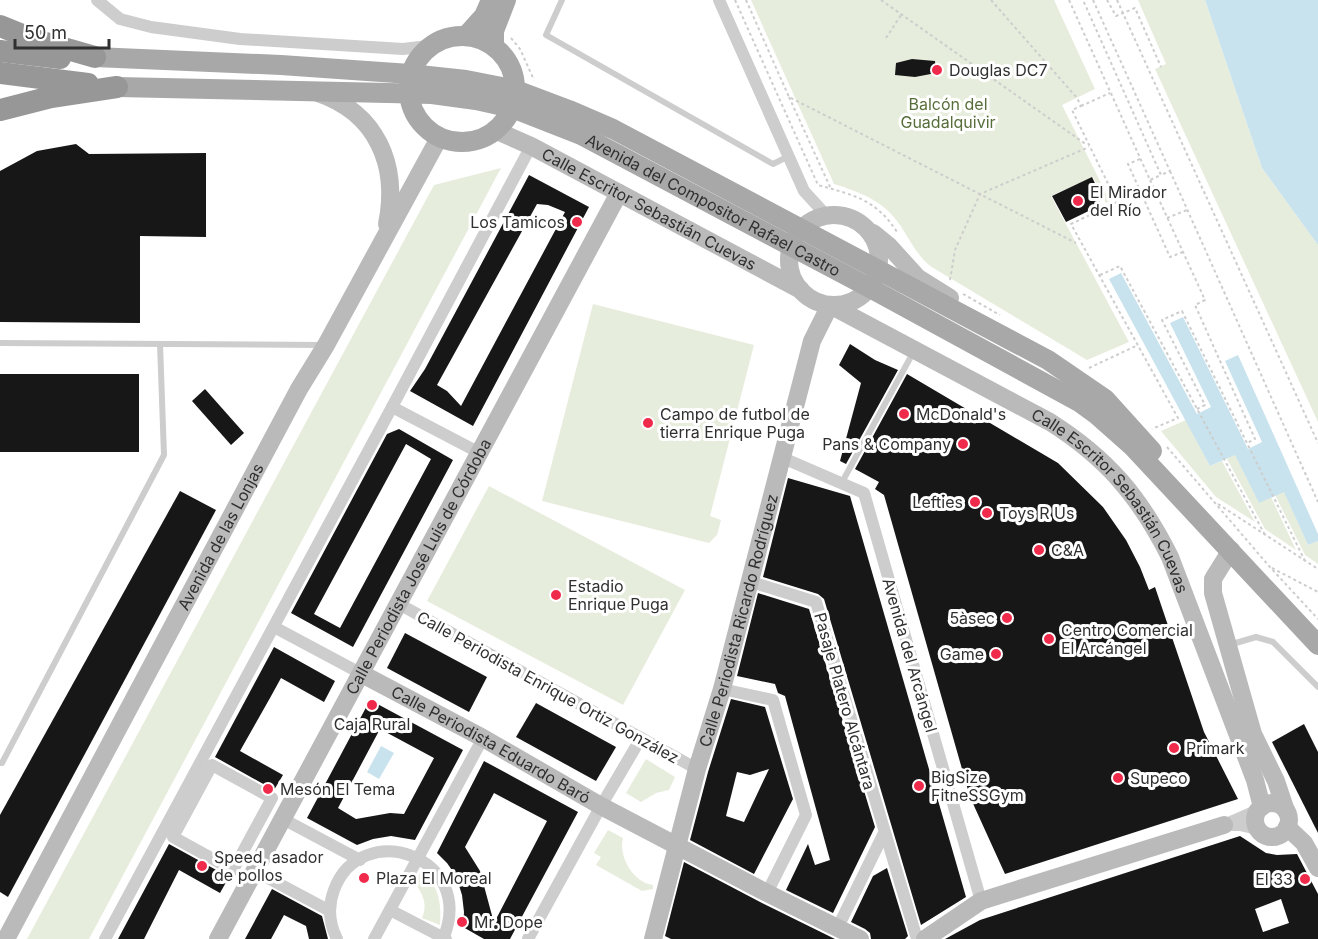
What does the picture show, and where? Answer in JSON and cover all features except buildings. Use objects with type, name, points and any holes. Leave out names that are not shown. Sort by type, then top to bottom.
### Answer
[{"type":"highway","points":[[0,26],[32,39],[94,57]]},
{"type":"highway","points":[[0,51],[68,59],[94,57]]},
{"type":"highway","points":[[0,73],[117,87]]},
{"type":"highway","points":[[0,110],[51,97],[117,87]]},
{"type":"main road","points":[[467,35],[484,16],[491,0]]},
{"type":"main road","points":[[494,46],[494,31],[506,0]]},
{"type":"main road","points":[[467,35],[480,38],[494,46],[506,58],[512,68],[514,99],[497,131],[484,137],[462,142],[439,138],[417,118],[409,83],[428,46],[447,38],[467,35]]},
{"type":"main road","name":"Avenida del Compositor Rafael Castro","points":[[94,57],[409,83],[476,99],[539,98],[613,129],[796,238]]},
{"type":"main road","name":"Avenida del Compositor Rafael Castro","points":[[117,87],[311,91],[409,83]]},
{"type":"main road","name":"Avenida del Compositor Rafael Castro","points":[[514,99],[573,131],[796,238],[874,279],[1048,360],[1106,399],[1143,439],[1227,547]]},
{"type":"main road","name":"Avenida del Compositor Rafael Castro","points":[[874,279],[1088,408],[1132,446],[1318,645]]},
{"type":"street","points":[[98,0],[120,19],[151,27],[240,39],[403,49],[428,46]]},
{"type":"street","points":[[719,0],[804,191],[826,215],[814,219],[796,238],[789,262],[792,277],[801,290]]},
{"type":"street","points":[[311,91],[330,97],[351,108],[364,120],[376,137],[386,163],[390,187],[388,217],[383,239]]},
{"type":"street","name":"Calle Escritor Sebastián Cuevas","points":[[497,131],[531,146],[801,290],[819,303],[830,305],[1059,428],[1078,440],[1105,463],[1125,485],[1154,524],[1170,557],[1256,780],[1260,808]]},
{"type":"street","name":"Avenida de las Lonjas","points":[[6,939],[299,389],[326,345],[439,138]]},
{"type":"street","points":[[105,939],[169,833],[205,767],[274,627],[531,146]]},
{"type":"street","name":"Calle Periodista José Luis de Córdoba","points":[[218,939],[619,193]]},
{"type":"street","name":"Avenida del Compositor Rafael Castro","points":[[826,215],[842,215],[856,220],[889,246],[918,278],[981,314],[1006,340]]},
{"type":"street","points":[[830,305],[845,304],[859,298],[874,279],[879,252],[868,229]]},
{"type":"street","name":"Calle Periodista Ricardo Rodríguez","points":[[656,938],[677,844],[722,689],[748,581],[783,458],[812,341],[830,305]]},
{"type":"street","points":[[392,407],[478,452]]},
{"type":"street","name":"Avenida del Arcángel","points":[[783,458],[864,494],[981,901]]},
{"type":"street","name":"Calle Escritor Sebastián Cuevas","points":[[1227,547],[1212,586],[1253,734],[1276,781],[1287,819],[1318,868]]},
{"type":"street","name":"Pasaje Platero Alcántara","points":[[748,581],[816,602],[917,939]]},
{"type":"street","name":"Calle Periodista Enrique Ortiz González","points":[[399,604],[697,770]]},
{"type":"street","name":"Calle Periodista Eduardo Baró","points":[[274,627],[483,738],[601,806],[860,939]]},
{"type":"street","points":[[722,689],[773,700],[806,815],[767,893]]},
{"type":"street","points":[[374,939],[483,738]]},
{"type":"street","points":[[528,939],[641,738]]},
{"type":"street","points":[[205,767],[270,803],[285,816],[360,860]]},
{"type":"street","points":[[234,868],[270,803]]},
{"type":"street","points":[[925,939],[981,901],[1224,825],[1272,803],[1282,807],[1287,819],[1284,832],[1275,837],[1265,836],[1257,829],[1240,825],[1224,825]]},
{"type":"street","points":[[1257,829],[1255,819],[1260,808]]},
{"type":"street","points":[[169,833],[234,868],[253,874],[330,911]]},
{"type":"street","points":[[838,927],[884,833]]},
{"type":"street","points":[[337,939],[330,911],[337,882],[349,867],[382,851],[401,852],[419,858],[434,870],[444,885],[449,902],[449,920],[444,939],[390,910]]},
{"type":"lane","points":[[562,0],[546,35],[772,164],[789,156]]},
{"type":"lane","points":[[0,343],[326,345]]},
{"type":"lane","points":[[0,763],[164,455],[160,344]]},
{"type":"lane","points":[[841,484],[914,351]]},
{"type":"lane","points":[[1228,645],[1256,637],[1273,642],[1318,687]]},
{"type":"path","points":[[735,0],[818,185],[863,198],[888,218],[900,238]]},
{"type":"path","points":[[746,0],[831,189]]},
{"type":"path","points":[[881,0],[1090,146]]},
{"type":"path","points":[[991,0],[1077,98],[1081,106]]},
{"type":"path","points":[[1068,0],[1205,300],[1195,305],[1254,440],[1247,443]]},
{"type":"path","points":[[1083,0],[1161,175]]},
{"type":"path","points":[[1093,0],[1318,502]]},
{"type":"path","points":[[1107,0],[1116,16],[1135,8],[1161,67]]},
{"type":"path","points":[[1117,0],[1318,443]]},
{"type":"path","points":[[886,38],[902,14]]},
{"type":"path","points":[[508,32],[524,57],[533,79],[543,87],[539,98]]},
{"type":"path","points":[[1110,93],[1072,110],[1117,202],[1071,224],[1179,418],[1152,429]]},
{"type":"path","points":[[789,97],[1076,243]]},
{"type":"path","points":[[950,286],[955,250],[980,194],[1090,146]]},
{"type":"path","points":[[1140,159],[1128,164],[1170,257],[1183,252]]},
{"type":"path","points":[[1150,180],[1170,171]]},
{"type":"path","points":[[1167,218],[1187,209]]},
{"type":"path","points":[[1100,275],[1120,266],[1265,535]]},
{"type":"path","points":[[1198,411],[1205,405],[1162,320],[1182,311],[1305,561]]},
{"type":"path","points":[[1088,368],[1138,345]]},
{"type":"path","points":[[1215,503],[1318,569]]},
{"type":"path","points":[[1318,592],[1269,566],[1318,619]]},
{"type":"green space","name":"Balcón del Guadalquivir","points":[[751,0],[1054,0],[1095,89],[1062,105],[1110,201],[1106,203],[1093,177],[1051,196],[1129,342],[1087,360],[930,266],[887,210],[862,194],[834,184]]},
{"type":"green space","points":[[1138,0],[1205,0],[1262,168],[1318,245],[1318,422],[1155,69],[1166,64]]},
{"type":"green space","points":[[501,168],[89,939],[27,939],[434,185]]},
{"type":"green space","name":"Campo de futbol de tierra Enrique Puga","points":[[593,304],[754,345],[710,516],[721,520],[717,535],[709,543],[542,501]]},
{"type":"green space","points":[[1186,420],[1210,466],[1222,461],[1255,522],[1216,497],[1161,431]]},
{"type":"green space","points":[[1235,454],[1259,502],[1271,497],[1296,550],[1265,529],[1227,459]]},
{"type":"green space","name":"Estadio Enrique Puga","points":[[489,486],[685,590],[623,705],[427,601]]},
{"type":"green space","points":[[1284,491],[1308,545],[1318,541],[1318,564],[1305,555],[1275,495]]},
{"type":"green space","points":[[646,759],[675,777],[669,790],[656,793],[641,802],[626,793]]},
{"type":"green space","points":[[608,830],[623,838],[623,853],[629,868],[640,879],[653,885],[653,889],[642,891],[596,865],[601,857],[594,853]]},
{"type":"green space","points":[[422,869],[438,895],[440,925],[422,918],[425,908],[424,900],[415,883]]},
{"type":"water","points":[[1205,0],[1318,0],[1318,245],[1262,168]]},
{"type":"water","points":[[1121,273],[1197,414],[1211,407],[1170,323],[1183,317],[1248,449],[1262,442],[1225,361],[1238,355],[1318,534],[1318,541],[1308,545],[1284,492],[1259,503],[1235,455],[1210,466],[1109,279]]},
{"type":"water","points":[[381,746],[394,753],[379,779],[367,772]]},
{"type":"place","name":"Douglas DC7","points":[[937,70]]},
{"type":"place","name":"El Mirador del Río","points":[[1078,201]]},
{"type":"place","name":"Los Tamicos","points":[[577,222]]},
{"type":"place","name":"McDonald's","points":[[904,414]]},
{"type":"place","name":"Campo de futbol de tierra Enrique Puga","points":[[648,423]]},
{"type":"place","name":"Pans & Company","points":[[963,444]]},
{"type":"place","name":"Lefties","points":[[975,502]]},
{"type":"place","name":"Toys R Us","points":[[987,513]]},
{"type":"place","name":"C&A","points":[[1039,550]]},
{"type":"place","name":"Estadio Enrique Puga","points":[[556,595]]},
{"type":"place","name":"5àsec","points":[[1007,618]]},
{"type":"place","name":"Centro Comercial El Arcángel","points":[[1049,639]]},
{"type":"place","name":"Game","points":[[996,654]]},
{"type":"place","name":"Caja Rural","points":[[372,705]]},
{"type":"place","name":"Primark","points":[[1174,748]]},
{"type":"place","name":"Supeco","points":[[1118,778]]},
{"type":"place","name":"BigSize FitneSSGym","points":[[919,786]]},
{"type":"place","name":"Mesón El Tema","points":[[268,789]]},
{"type":"place","name":"Speed, asador de pollos","points":[[202,866]]},
{"type":"place","name":"Plaza El Moreal","points":[[364,878]]},
{"type":"place","name":"El 33","points":[[1305,879]]},
{"type":"place","name":"Mr. Dope","points":[[462,922]]}]
